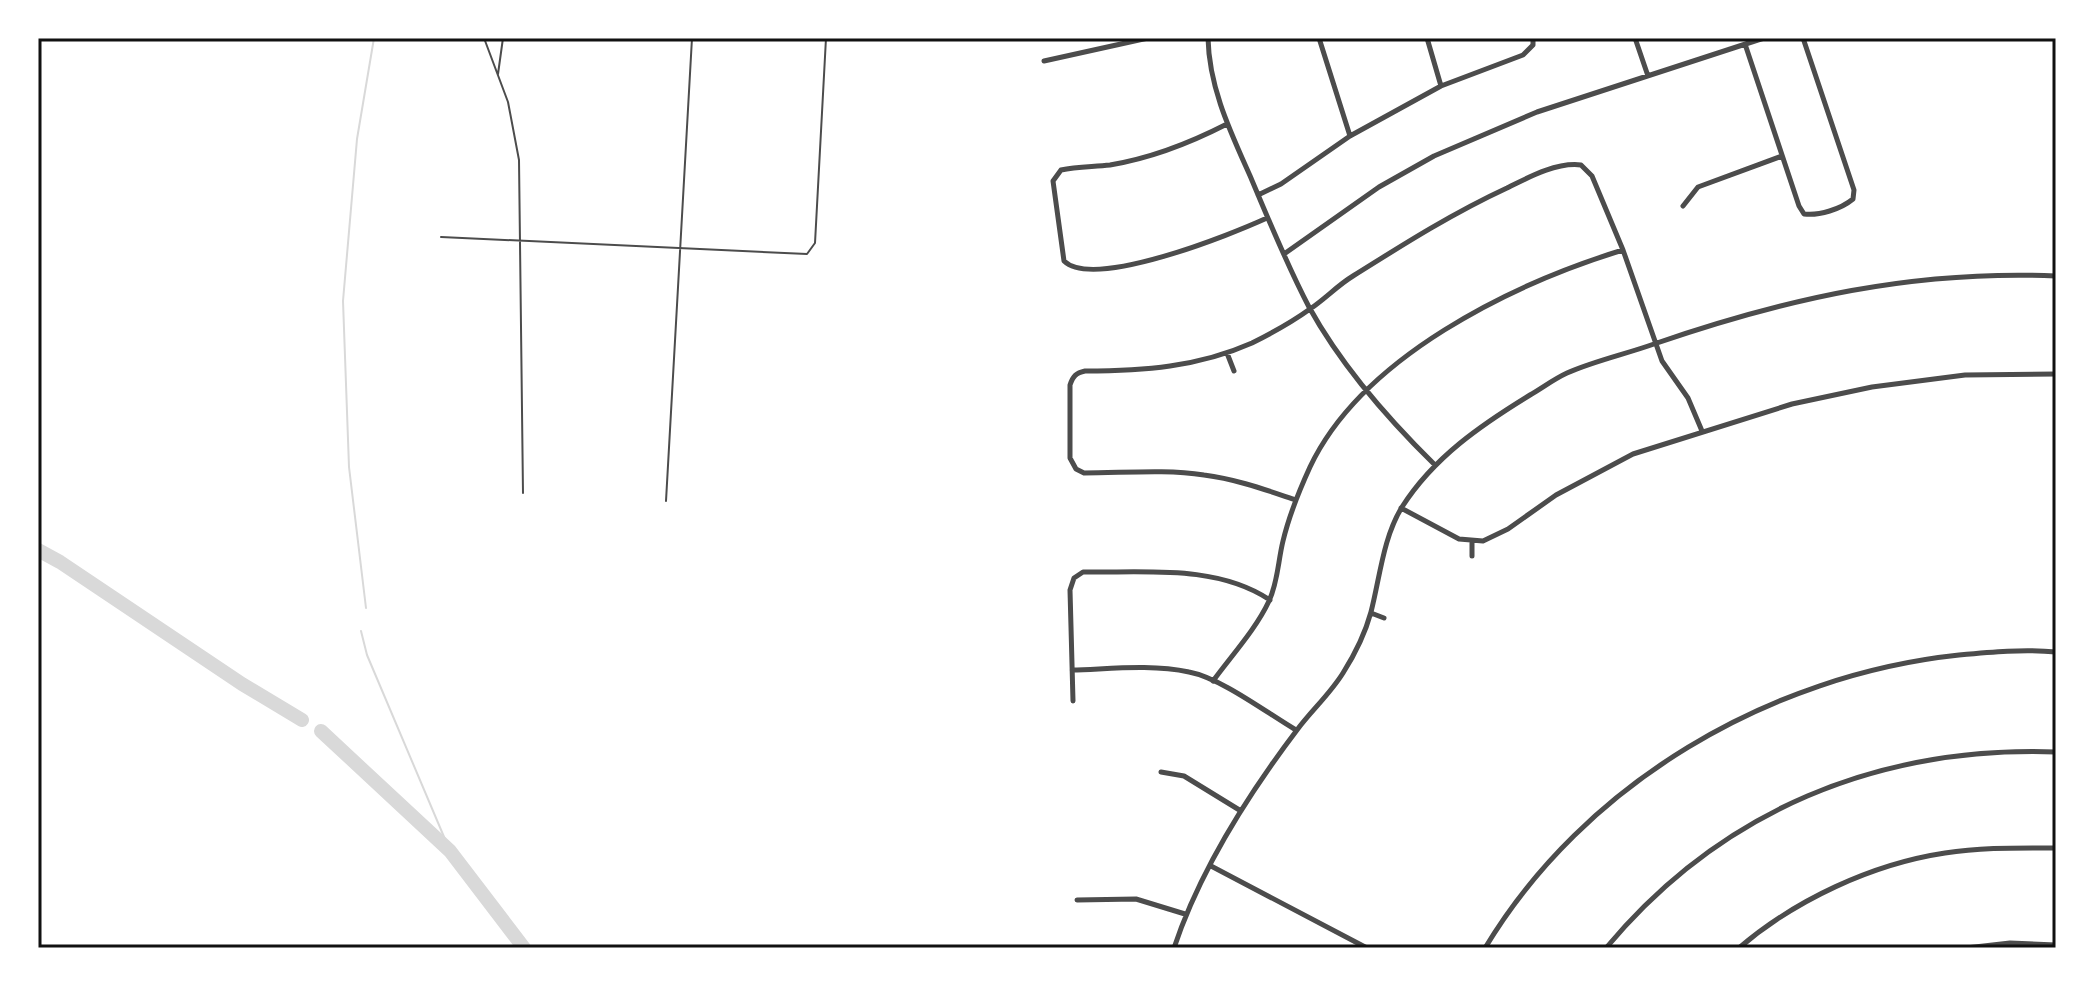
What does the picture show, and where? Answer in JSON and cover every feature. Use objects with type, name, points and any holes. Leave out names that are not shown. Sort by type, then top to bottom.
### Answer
[{"type":"street","points":[[1044,61],[1148,38]]},
{"type":"street","points":[[1208,38],[1216,90],[1227,124],[1310,309],[1401,431],[1435,465]]},
{"type":"street","points":[[1319,38],[1350,136]]},
{"type":"street","points":[[1427,38],[1441,86]]},
{"type":"street","points":[[1635,38],[1648,76]]},
{"type":"street","points":[[1284,254],[1379,187],[1434,156],[1537,112],[1764,38]]},
{"type":"street","points":[[1745,44],[1799,206],[1804,214],[1813,215],[1846,204],[1853,199],[1854,190],[1803,38]]},
{"type":"street","points":[[1258,195],[1281,184],[1350,136],[1441,86],[1523,55],[1533,41]]},
{"type":"street","points":[[1227,124],[1193,141],[1145,157],[1067,169],[1056,174],[1053,181],[1064,261],[1071,268],[1081,270],[1109,268],[1174,254],[1222,238],[1267,218]]},
{"type":"street","points":[[1683,206],[1698,187],[1782,156]]},
{"type":"street","points":[[1296,500],[1203,474],[1084,473],[1076,469],[1070,458],[1070,385],[1073,378],[1085,371],[1140,371],[1188,364],[1227,353],[1287,324],[1351,277],[1424,230],[1529,177],[1570,163],[1581,165],[1592,176],[1623,250],[1654,344],[1688,398],[1702,431]]},
{"type":"street","points":[[1213,681],[1270,600],[1296,500],[1312,463],[1336,425],[1368,389],[1434,337],[1477,312],[1575,265],[1623,250]]},
{"type":"street","points":[[1174,948],[1185,914],[1241,811],[1296,730],[1338,680],[1358,648],[1371,613],[1388,541],[1401,508],[1435,465],[1466,436],[1567,373],[1731,317],[1817,296],[1891,283],[1973,275],[2056,276]]},
{"type":"street","points":[[1227,353],[1234,371]]},
{"type":"street","points":[[1401,508],[1444,532],[1472,542],[1491,538],[1556,495],[1633,454],[1792,404],[1872,387],[1965,375],[2056,374]]},
{"type":"street","points":[[1472,542],[1472,556]]},
{"type":"street","points":[[1073,701],[1070,590],[1074,578],[1083,572],[1193,573],[1259,593],[1270,600]]},
{"type":"street","points":[[1371,613],[1384,618]]},
{"type":"street","points":[[1485,948],[1501,921],[1540,872],[1588,822],[1681,751],[1763,707],[1864,672],[1926,659],[1992,652],[2056,652]]},
{"type":"street","points":[[1072,670],[1167,669],[1190,672],[1213,681],[1296,730]]},
{"type":"street","points":[[1606,948],[1666,884],[1730,836],[1798,799],[1882,769],[1961,754],[2008,750],[2056,752]]},
{"type":"street","points":[[1161,772],[1184,776],[1241,811]]},
{"type":"street","points":[[1739,948],[1791,911],[1837,887],[1883,869],[1942,853],[1996,847],[2056,848]]},
{"type":"street","points":[[1211,866],[1367,948]]},
{"type":"street","points":[[1077,900],[1136,899],[1185,914]]},
{"type":"street","points":[[1966,948],[2010,943],[2056,945]]},
{"type":"lane","points":[[484,38],[508,102],[519,160],[523,493]]},
{"type":"lane","points":[[498,75],[503,38]]},
{"type":"lane","points":[[666,501],[692,38]]},
{"type":"lane","points":[[441,237],[807,254],[815,243],[826,38]]},
{"type":"waterway","points":[[366,608],[349,467],[343,301],[357,139],[374,38]]},
{"type":"waterway","points":[[38,550],[302,720]]},
{"type":"waterway","points":[[361,631],[367,655],[450,851]]},
{"type":"waterway","points":[[321,731],[450,851],[524,948]]}]
